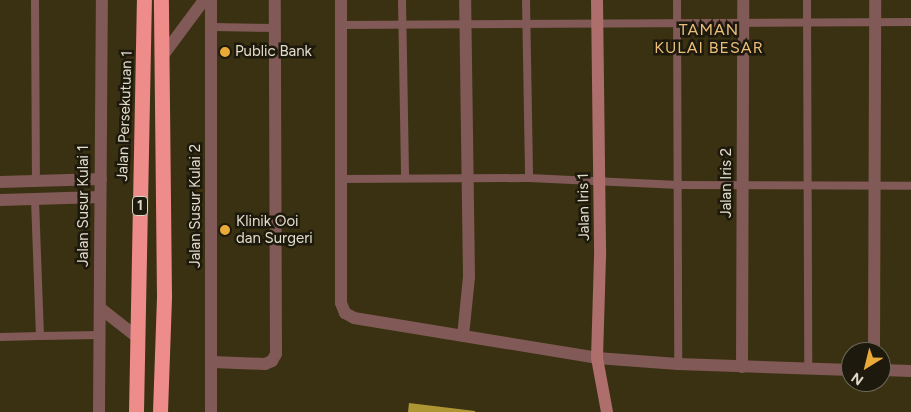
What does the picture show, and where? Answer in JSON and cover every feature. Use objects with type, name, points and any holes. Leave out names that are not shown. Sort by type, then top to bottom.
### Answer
[{"type":"highway","name":"Jalan Persekutuan 1","points":[[136,412],[144,0]]},
{"type":"highway","name":"1","points":[[160,412],[164,296],[161,0]]},
{"type":"street","points":[[161,58],[204,0]]},
{"type":"street","name":"Jalan Susur Kulai 2","points":[[211,0],[211,412]]},
{"type":"street","points":[[212,362],[265,364],[272,361],[276,354],[275,0]]},
{"type":"street","points":[[341,0],[341,303],[345,312],[354,318],[597,358],[678,364],[841,370]]},
{"type":"street","points":[[464,336],[469,277],[466,178],[465,0]]},
{"type":"street","name":"Jalan Iris 1","points":[[598,0],[600,179],[597,358],[606,412]]},
{"type":"street","name":"Jalan Iris 2","points":[[742,367],[743,0]]},
{"type":"street","points":[[874,342],[876,0]]},
{"type":"street","name":"Jalan Susur Kulai 1","points":[[99,412],[103,2]]},
{"type":"street","points":[[0,182],[101,179]]},
{"type":"street","points":[[0,200],[100,198]]},
{"type":"street","points":[[100,308],[137,337]]},
{"type":"street","points":[[891,370],[911,371]]},
{"type":"lane","points":[[35,0],[36,181]]},
{"type":"lane","points":[[402,0],[405,178]]},
{"type":"lane","points":[[526,0],[529,178]]},
{"type":"lane","points":[[677,0],[678,364]]},
{"type":"lane","points":[[807,0],[810,186],[808,370]]},
{"type":"lane","points":[[340,25],[911,22]]},
{"type":"lane","points":[[212,27],[275,28]]},
{"type":"lane","points":[[341,179],[529,178],[600,179],[679,185],[911,186]]},
{"type":"lane","points":[[35,199],[40,336]]},
{"type":"lane","points":[[0,337],[100,335]]},
{"type":"building","points":[[409,403],[475,411],[475,412],[408,412]]},
{"type":"place","name":"Public Bank","points":[[225,52]]},
{"type":"place","name":"Klinik Ooi dan Surgeri","points":[[225,230]]},
{"type":"district","name":"TAMAN KULAI BESAR","points":[[709,39]]}]
